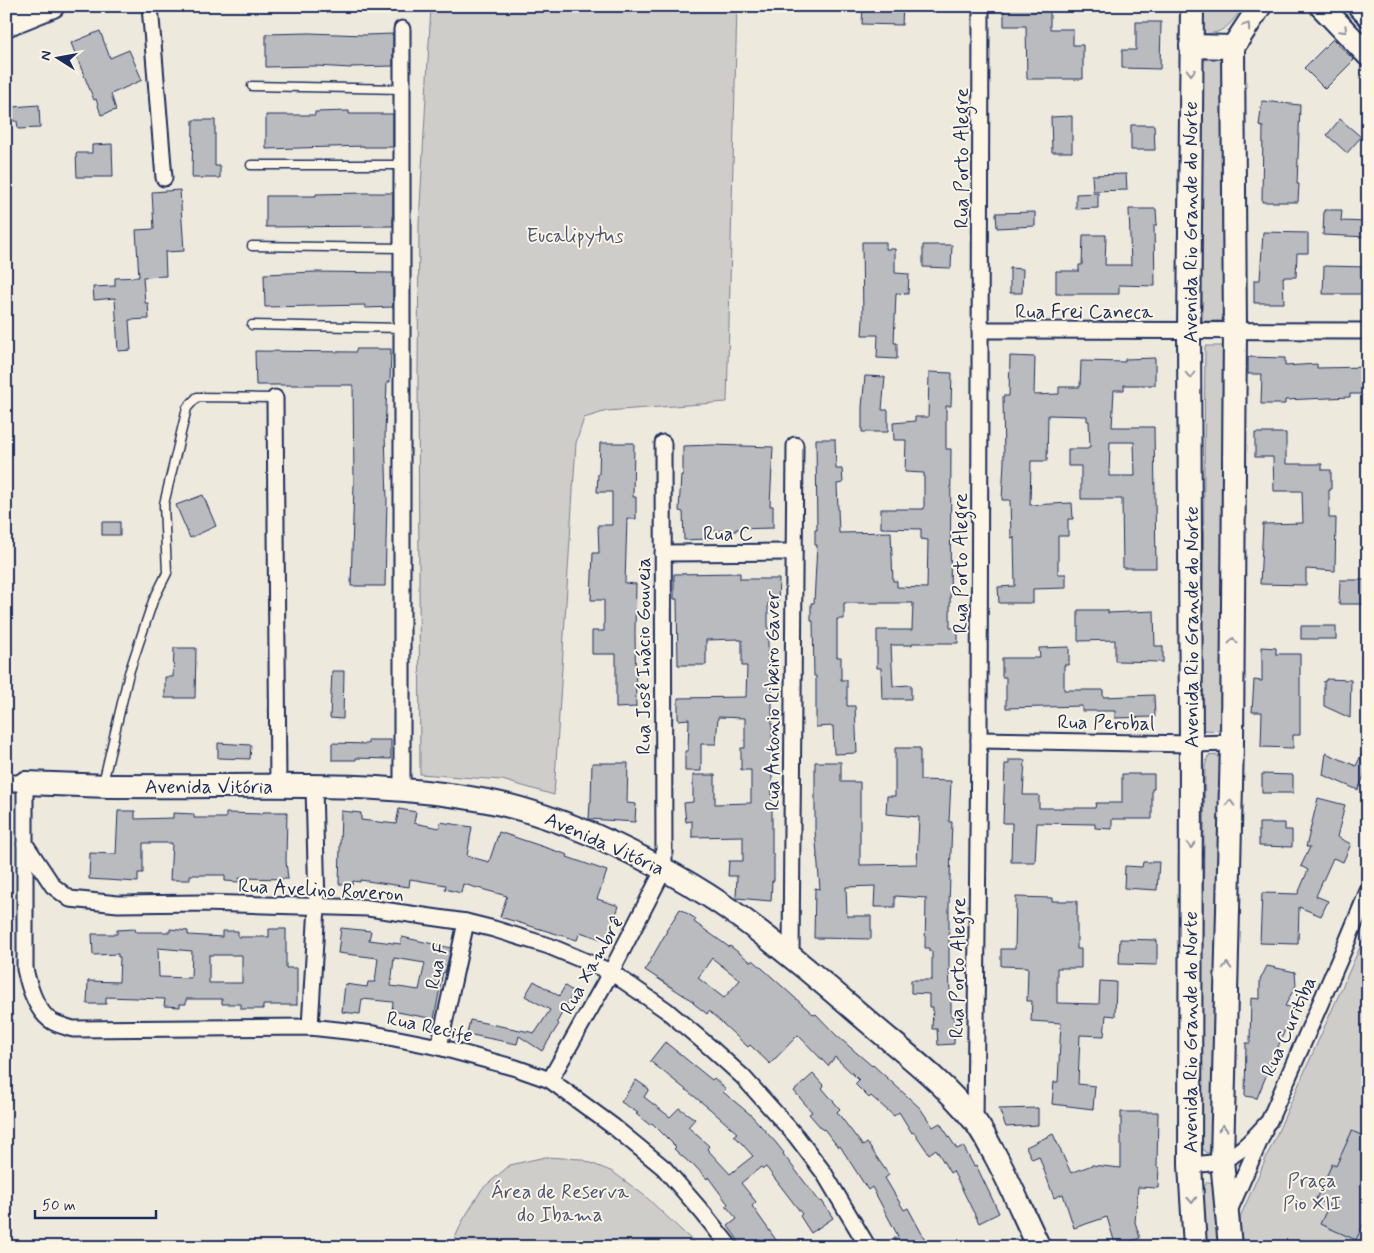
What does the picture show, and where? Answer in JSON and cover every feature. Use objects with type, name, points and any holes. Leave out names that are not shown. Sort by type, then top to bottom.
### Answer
[{"type":"main road","points":[[6,25],[53,6]]},
{"type":"main road","name":"Avenida Rio Grande do Norte","points":[[1192,6],[1189,332],[1191,744],[1190,1165],[1195,1247]]},
{"type":"main road","points":[[1191,46],[1233,46],[1260,6]]},
{"type":"main road","points":[[1321,6],[1368,54]]},
{"type":"main road","points":[[1359,6],[1368,15]]},
{"type":"main road","name":"Avenida Rio Grande do Norte","points":[[1230,1247],[1222,1160],[1232,742],[1233,46]]},
{"type":"main road","name":"Avenida Vitória","points":[[16,783],[102,787],[278,785],[402,790],[488,801],[534,811],[565,822],[633,852],[664,869],[736,915],[838,995],[944,1087],[975,1121],[1007,1177],[1039,1247]]},
{"type":"street","points":[[150,6],[164,178]]},
{"type":"street","name":"Rua Porto Alegre","points":[[975,1121],[979,740],[981,6]]},
{"type":"street","points":[[402,29],[402,790]]},
{"type":"street","name":"Rua Frei Caneca","points":[[980,330],[1368,331]]},
{"type":"street","points":[[275,398],[278,785]]},
{"type":"street","name":"Rua José Inácio Gouveia","points":[[663,443],[664,869]]},
{"type":"street","name":"Rua Antonio Ribeiro Gaver","points":[[791,957],[795,445]]},
{"type":"street","name":"Rua C","points":[[663,553],[794,552]]},
{"type":"street","name":"Rua Perobal","points":[[979,740],[1191,744],[1232,742]]},
{"type":"street","points":[[16,783],[25,844]]},
{"type":"street","points":[[310,1027],[317,906],[314,786]]},
{"type":"street","name":"Rua Avelino Roveron","points":[[25,844],[53,886],[70,899],[118,904],[202,902],[368,908],[466,922],[494,929],[549,946],[612,972],[666,1010],[712,1048],[756,1091],[796,1136],[824,1173],[868,1247]]},
{"type":"street","name":"Rua Recife","points":[[25,844],[25,970],[30,990],[39,1006],[52,1022],[73,1029],[310,1027],[374,1034],[439,1047],[508,1066],[550,1080],[614,1127],[664,1168],[730,1247]]},
{"type":"street","name":"Rua Xambrê","points":[[550,1080],[612,972],[664,869]]},
{"type":"street","name":"Rua Curitiba","points":[[1222,1160],[1236,1153],[1269,1121],[1368,891]]},
{"type":"street","name":"Rua F","points":[[439,1047],[466,922]]},
{"type":"street","points":[[1227,1214],[1269,1121]]},
{"type":"street","points":[[1190,1165],[1222,1160]]},
{"type":"lane","points":[[252,86],[402,89]]},
{"type":"lane","points":[[251,165],[402,165]]},
{"type":"lane","points":[[252,246],[402,248]]},
{"type":"lane","points":[[252,324],[402,328]]},
{"type":"lane","points":[[102,787],[129,673],[154,601],[167,573],[164,504],[187,408],[197,397],[275,398]]},
{"type":"green space","name":"Eucalipytus","points":[[431,6],[737,6],[727,402],[607,411],[584,418],[576,443],[554,795],[502,780],[420,774],[419,224]]},
{"type":"green space","points":[[1199,6],[1244,6],[1226,28],[1214,33],[1198,34]]},
{"type":"green space","points":[[1220,56],[1226,61],[1227,321],[1202,321],[1203,61]]},
{"type":"green space","points":[[1205,346],[1223,346],[1227,731],[1202,730]]},
{"type":"green space","points":[[1217,755],[1225,762],[1213,1152],[1206,1153],[1200,1146],[1205,766],[1208,756]]},
{"type":"green space","name":"Praça Pio XII","points":[[1368,929],[1368,1247],[1241,1247],[1240,1217]]},
{"type":"green space","name":"Área de Reserva do Ibama","points":[[545,1157],[581,1159],[613,1172],[645,1196],[699,1247],[451,1247],[462,1222],[482,1189],[510,1165]]},
{"type":"green space","points":[[1207,1182],[1220,1183],[1221,1238],[1214,1244],[1207,1243],[1201,1239],[1202,1190]]},
{"type":"building","points":[[863,6],[903,6],[902,25],[862,24]]},
{"type":"building","points":[[1004,6],[1050,6],[1050,29],[1073,29],[1073,45],[1083,45],[1083,79],[1027,79],[1026,26],[1004,26]]},
{"type":"building","points":[[1136,22],[1161,22],[1160,69],[1122,68],[1122,50],[1136,50]]},
{"type":"building","points":[[100,31],[110,58],[129,50],[142,80],[111,94],[116,110],[101,115],[96,99],[94,100],[71,43]]},
{"type":"building","points":[[266,34],[393,34],[393,66],[351,68],[315,66],[266,67]]},
{"type":"building","points":[[1333,39],[1354,60],[1325,89],[1304,68]]},
{"type":"building","points":[[1262,101],[1300,105],[1298,202],[1262,202],[1263,127],[1259,126]]},
{"type":"building","points":[[39,105],[40,128],[18,129],[17,121],[13,121],[13,107]]},
{"type":"building","points":[[349,111],[349,114],[393,114],[393,147],[266,149],[266,115],[315,115],[315,112]]},
{"type":"building","points":[[1072,116],[1072,152],[1052,152],[1051,117]]},
{"type":"building","points":[[1340,119],[1361,137],[1347,153],[1327,135]]},
{"type":"building","points":[[193,120],[215,120],[215,166],[220,166],[220,178],[192,178]]},
{"type":"building","points":[[1131,125],[1154,125],[1155,150],[1131,150]]},
{"type":"building","points":[[112,144],[113,177],[77,177],[76,153],[92,153],[92,145]]},
{"type":"building","points":[[1126,174],[1127,190],[1093,191],[1092,175]]},
{"type":"building","points":[[180,190],[184,251],[165,252],[166,276],[143,277],[145,303],[148,303],[149,319],[129,320],[131,350],[118,351],[115,298],[94,300],[93,287],[115,286],[115,278],[139,277],[136,230],[154,229],[152,192]]},
{"type":"building","points":[[393,193],[393,226],[266,227],[266,196],[316,196],[316,194]]},
{"type":"building","points":[[1098,193],[1098,208],[1076,209],[1076,194]]},
{"type":"building","points":[[1129,209],[1156,209],[1157,225],[1154,225],[1155,286],[1119,285],[1119,294],[1056,294],[1056,271],[1079,271],[1079,265],[1082,265],[1083,235],[1106,235],[1105,265],[1131,265]]},
{"type":"building","points":[[1324,210],[1342,210],[1341,221],[1368,222],[1368,237],[1323,235]]},
{"type":"building","points":[[1035,212],[1035,226],[997,228],[996,213]]},
{"type":"building","points":[[1263,232],[1308,233],[1308,253],[1297,253],[1296,277],[1283,277],[1284,303],[1254,303],[1254,280],[1260,280]]},
{"type":"building","points":[[862,242],[886,242],[886,249],[895,249],[895,273],[909,274],[908,294],[896,293],[894,343],[897,343],[897,359],[877,358],[878,335],[862,335]]},
{"type":"building","points":[[923,245],[952,245],[951,268],[923,267]]},
{"type":"building","points":[[1324,266],[1368,267],[1368,294],[1323,294]]},
{"type":"building","points":[[1010,268],[1023,269],[1022,293],[1010,293]]},
{"type":"building","points":[[315,272],[393,273],[393,307],[365,308],[365,305],[265,307],[264,274]]},
{"type":"building","points":[[356,349],[391,349],[390,382],[387,382],[385,433],[387,500],[385,586],[351,586],[354,484],[353,385],[256,385],[255,351],[356,352]]},
{"type":"building","points":[[1010,356],[1035,357],[1034,395],[1059,394],[1059,387],[1080,387],[1081,361],[1125,362],[1125,359],[1155,358],[1155,385],[1124,385],[1124,390],[1114,390],[1112,427],[1154,427],[1156,568],[1123,568],[1122,499],[1081,499],[1081,466],[1068,466],[1068,449],[1088,449],[1090,447],[1089,421],[1087,421],[1087,416],[1048,415],[1047,461],[1031,461],[1030,505],[1072,503],[1073,519],[1068,519],[1068,536],[1058,536],[1058,574],[1066,574],[1066,588],[1033,589],[1033,603],[999,603],[998,587],[1015,586],[1014,537],[1011,538],[1010,500],[1002,500],[1004,461],[1003,396],[1009,396]],"holes":[[[1110,442],[1134,442],[1135,476],[1109,476]]]},
{"type":"building","points":[[1248,357],[1285,358],[1285,366],[1317,364],[1317,368],[1368,367],[1368,394],[1350,394],[1350,397],[1285,400],[1285,404],[1261,404],[1262,374],[1248,374]]},
{"type":"building","points":[[929,372],[952,373],[951,406],[946,406],[946,449],[951,449],[950,628],[958,628],[958,643],[891,645],[893,686],[911,685],[911,699],[882,699],[881,668],[877,668],[877,630],[912,630],[913,603],[844,603],[844,619],[837,619],[837,657],[841,657],[841,680],[847,680],[847,706],[855,706],[857,753],[834,754],[833,726],[816,727],[816,676],[814,676],[811,603],[814,603],[817,545],[815,545],[815,530],[817,530],[816,439],[835,439],[836,469],[842,469],[843,483],[837,484],[839,533],[891,532],[893,581],[897,581],[897,587],[927,588],[928,540],[921,539],[921,529],[881,528],[881,509],[924,509],[924,473],[905,472],[906,440],[894,440],[893,423],[915,421],[915,417],[928,417]]},
{"type":"building","points":[[865,376],[885,377],[882,410],[888,410],[888,432],[862,432]]},
{"type":"building","points":[[1255,433],[1286,433],[1286,464],[1322,464],[1322,470],[1331,470],[1329,518],[1336,518],[1335,571],[1306,569],[1306,585],[1260,584],[1263,524],[1303,523],[1302,491],[1274,491],[1273,457],[1255,457]]},
{"type":"building","points":[[600,443],[634,443],[633,497],[636,497],[636,519],[627,519],[625,583],[636,584],[636,707],[616,708],[616,654],[592,654],[592,631],[604,631],[604,600],[591,600],[593,553],[599,553],[598,525],[612,525],[612,492],[597,492]]},
{"type":"building","points":[[683,446],[773,447],[770,506],[773,506],[773,528],[708,531],[708,539],[684,540],[683,512],[679,511],[681,475],[683,475]]},
{"type":"building","points":[[203,495],[216,526],[190,538],[176,505]]},
{"type":"building","points":[[102,522],[120,522],[120,535],[102,535]]},
{"type":"building","points":[[740,573],[740,579],[779,579],[778,603],[768,603],[768,673],[772,673],[772,855],[774,855],[774,881],[772,881],[771,901],[736,898],[737,876],[728,876],[729,861],[743,861],[743,836],[692,837],[692,821],[686,822],[684,803],[693,802],[693,775],[715,775],[715,804],[751,803],[751,770],[741,770],[741,748],[745,748],[745,718],[718,717],[716,744],[701,744],[701,771],[685,771],[685,751],[688,751],[689,719],[678,720],[678,698],[746,697],[747,666],[742,666],[742,640],[738,639],[706,640],[706,665],[678,665],[677,599],[674,599],[674,574]]},
{"type":"building","points":[[1340,580],[1368,580],[1368,604],[1339,604]]},
{"type":"building","points":[[1078,610],[1108,610],[1108,613],[1154,611],[1155,646],[1163,646],[1163,662],[1115,661],[1115,640],[1078,641]]},
{"type":"building","points":[[1301,626],[1336,626],[1336,639],[1301,639]]},
{"type":"building","points":[[1069,647],[1069,665],[1064,665],[1064,690],[1103,690],[1103,697],[1154,695],[1155,717],[1115,718],[1115,711],[1082,711],[1082,706],[1006,708],[1006,677],[1002,677],[1002,658],[1040,658],[1039,648]]},
{"type":"building","points":[[1262,647],[1276,648],[1276,654],[1300,654],[1300,735],[1293,735],[1293,748],[1261,747],[1262,712],[1252,712],[1254,680],[1262,681]]},
{"type":"building","points":[[174,648],[196,648],[195,698],[165,698],[165,677],[173,677]]},
{"type":"building","points":[[332,671],[344,671],[343,719],[330,718]]},
{"type":"building","points":[[1326,679],[1351,680],[1350,718],[1324,706],[1324,681]]},
{"type":"building","points":[[368,740],[391,740],[391,759],[356,758],[356,760],[332,760],[332,743],[368,744]]},
{"type":"building","points":[[218,743],[251,745],[250,759],[218,758]]},
{"type":"building","points":[[1367,743],[1368,767],[1358,790],[1323,775],[1326,753],[1356,766]]},
{"type":"building","points":[[895,748],[920,748],[920,780],[951,781],[949,822],[952,822],[949,964],[951,1016],[955,1017],[954,1044],[938,1045],[937,1029],[932,1029],[933,1007],[929,1007],[929,994],[911,993],[911,980],[932,980],[932,951],[929,951],[929,948],[925,948],[926,898],[895,896],[895,907],[874,907],[875,886],[846,887],[847,916],[871,916],[871,939],[814,938],[815,888],[820,889],[815,831],[815,762],[841,762],[841,782],[860,782],[860,865],[917,864],[919,817],[886,814],[887,796],[895,796]]},
{"type":"building","points":[[1009,760],[1025,760],[1023,795],[1039,795],[1039,808],[1095,808],[1096,803],[1122,803],[1122,774],[1154,774],[1152,819],[1112,819],[1112,829],[1095,828],[1095,824],[1037,823],[1035,862],[1011,862],[1012,823],[1003,823],[1005,764],[1009,764]]},
{"type":"building","points":[[592,763],[628,763],[627,803],[636,804],[635,822],[589,819]]},
{"type":"building","points":[[1262,774],[1293,775],[1293,793],[1262,793]]},
{"type":"building","points":[[1318,798],[1345,805],[1337,837],[1351,844],[1343,862],[1333,858],[1316,896],[1328,901],[1321,916],[1299,907],[1298,944],[1260,943],[1262,893],[1298,894],[1308,870],[1301,866],[1310,847],[1306,847]]},
{"type":"building","points":[[399,809],[416,812],[414,823],[439,828],[440,822],[472,827],[467,856],[489,862],[499,832],[568,855],[567,857],[607,871],[597,899],[619,906],[607,941],[580,932],[577,940],[500,917],[507,896],[463,884],[461,893],[445,889],[446,885],[410,879],[409,887],[360,880],[360,882],[353,881],[352,885],[339,884],[341,811],[361,813],[361,820],[396,824]]},
{"type":"building","points":[[118,811],[135,811],[135,819],[173,818],[173,813],[194,814],[194,818],[226,818],[226,813],[263,814],[263,812],[287,812],[286,861],[288,879],[239,878],[239,882],[225,881],[225,875],[190,875],[190,880],[170,880],[172,843],[143,843],[143,873],[138,873],[138,882],[89,879],[90,853],[116,854]]},
{"type":"building","points":[[1259,823],[1285,823],[1285,830],[1292,830],[1292,847],[1259,846]]},
{"type":"building","points":[[1143,862],[1159,862],[1157,890],[1124,888],[1125,866],[1142,867]]},
{"type":"building","points":[[1016,897],[1052,898],[1052,901],[1077,901],[1077,949],[1081,949],[1081,968],[1057,968],[1057,1003],[1099,1004],[1100,981],[1116,982],[1115,1016],[1106,1015],[1104,1036],[1080,1035],[1078,1084],[1095,1086],[1093,1109],[1052,1104],[1054,1082],[1058,1082],[1061,1023],[1031,1021],[1032,1001],[1027,1001],[1028,967],[1001,966],[1001,949],[1015,949]]},
{"type":"building","points":[[680,909],[696,919],[694,922],[729,947],[751,962],[753,960],[920,1108],[933,1127],[940,1123],[957,1149],[963,1146],[974,1166],[976,1165],[999,1213],[979,1223],[953,1171],[950,1173],[936,1149],[929,1154],[914,1132],[912,1133],[899,1112],[894,1116],[871,1096],[869,1098],[855,1084],[859,1080],[835,1057],[828,1066],[798,1035],[770,1064],[750,1045],[748,1047],[709,1011],[707,1014],[694,1002],[645,970]],"holes":[[[712,958],[740,980],[724,998],[698,978]]]},
{"type":"building","points":[[341,928],[371,931],[369,940],[401,944],[402,937],[451,948],[445,973],[443,972],[434,1019],[392,1011],[393,1002],[362,999],[360,1014],[342,1012],[345,984],[367,987],[368,982],[375,982],[378,958],[338,953]],"holes":[[[394,958],[425,963],[419,990],[391,986]]]},
{"type":"building","points":[[135,929],[136,932],[170,932],[170,929],[188,931],[188,935],[222,937],[222,931],[238,931],[238,937],[269,937],[269,929],[286,929],[286,968],[297,968],[297,1005],[263,1005],[263,1009],[241,1009],[241,1004],[222,1004],[222,999],[186,999],[186,1004],[180,1004],[180,1007],[164,1006],[165,999],[106,997],[106,1004],[87,1004],[88,981],[119,982],[120,957],[118,957],[118,954],[93,955],[92,934],[117,934],[117,930]],"holes":[[[158,948],[192,951],[191,978],[159,977]],[[209,955],[242,955],[242,983],[209,983]]]},
{"type":"building","points":[[1120,939],[1157,940],[1157,965],[1119,964]]},
{"type":"building","points":[[1267,966],[1295,972],[1296,985],[1285,1006],[1294,1008],[1257,1098],[1245,1096],[1246,1043],[1250,1043],[1251,998],[1260,999],[1260,980]]},
{"type":"building","points":[[534,981],[559,996],[565,986],[574,992],[557,1022],[559,1024],[542,1051],[519,1036],[517,1044],[467,1034],[470,1020],[535,1033],[550,1010],[525,996]]},
{"type":"building","points":[[665,1042],[712,1080],[714,1078],[726,1089],[723,1092],[751,1115],[777,1144],[833,1218],[811,1233],[800,1216],[802,1214],[766,1167],[763,1169],[761,1167],[741,1183],[756,1202],[752,1206],[781,1247],[743,1247],[728,1226],[737,1219],[726,1206],[728,1204],[708,1177],[707,1179],[693,1164],[674,1149],[676,1147],[652,1123],[650,1125],[636,1114],[638,1113],[621,1102],[636,1080],[649,1089],[644,1097],[670,1117],[679,1108],[695,1119],[688,1127],[709,1146],[707,1149],[730,1174],[753,1156],[734,1135],[737,1133],[650,1061]]},
{"type":"building","points":[[813,1074],[840,1109],[837,1112],[863,1146],[867,1143],[889,1175],[885,1178],[904,1210],[908,1208],[929,1247],[898,1247],[894,1237],[898,1236],[872,1187],[868,1190],[840,1146],[838,1147],[809,1114],[812,1112],[794,1091]]},
{"type":"building","points":[[1038,1108],[1038,1125],[1006,1127],[999,1109]]},
{"type":"building","points":[[1121,1112],[1158,1112],[1157,1167],[1159,1167],[1158,1188],[1138,1187],[1135,1222],[1140,1238],[1116,1247],[1107,1217],[1074,1228],[1063,1194],[1054,1198],[1039,1156],[1032,1159],[1026,1147],[1053,1134],[1071,1173],[1092,1165],[1121,1168]]},
{"type":"building","points":[[1352,1131],[1368,1138],[1368,1214],[1356,1240],[1320,1224],[1329,1205],[1316,1199],[1332,1164],[1336,1166]]}]
